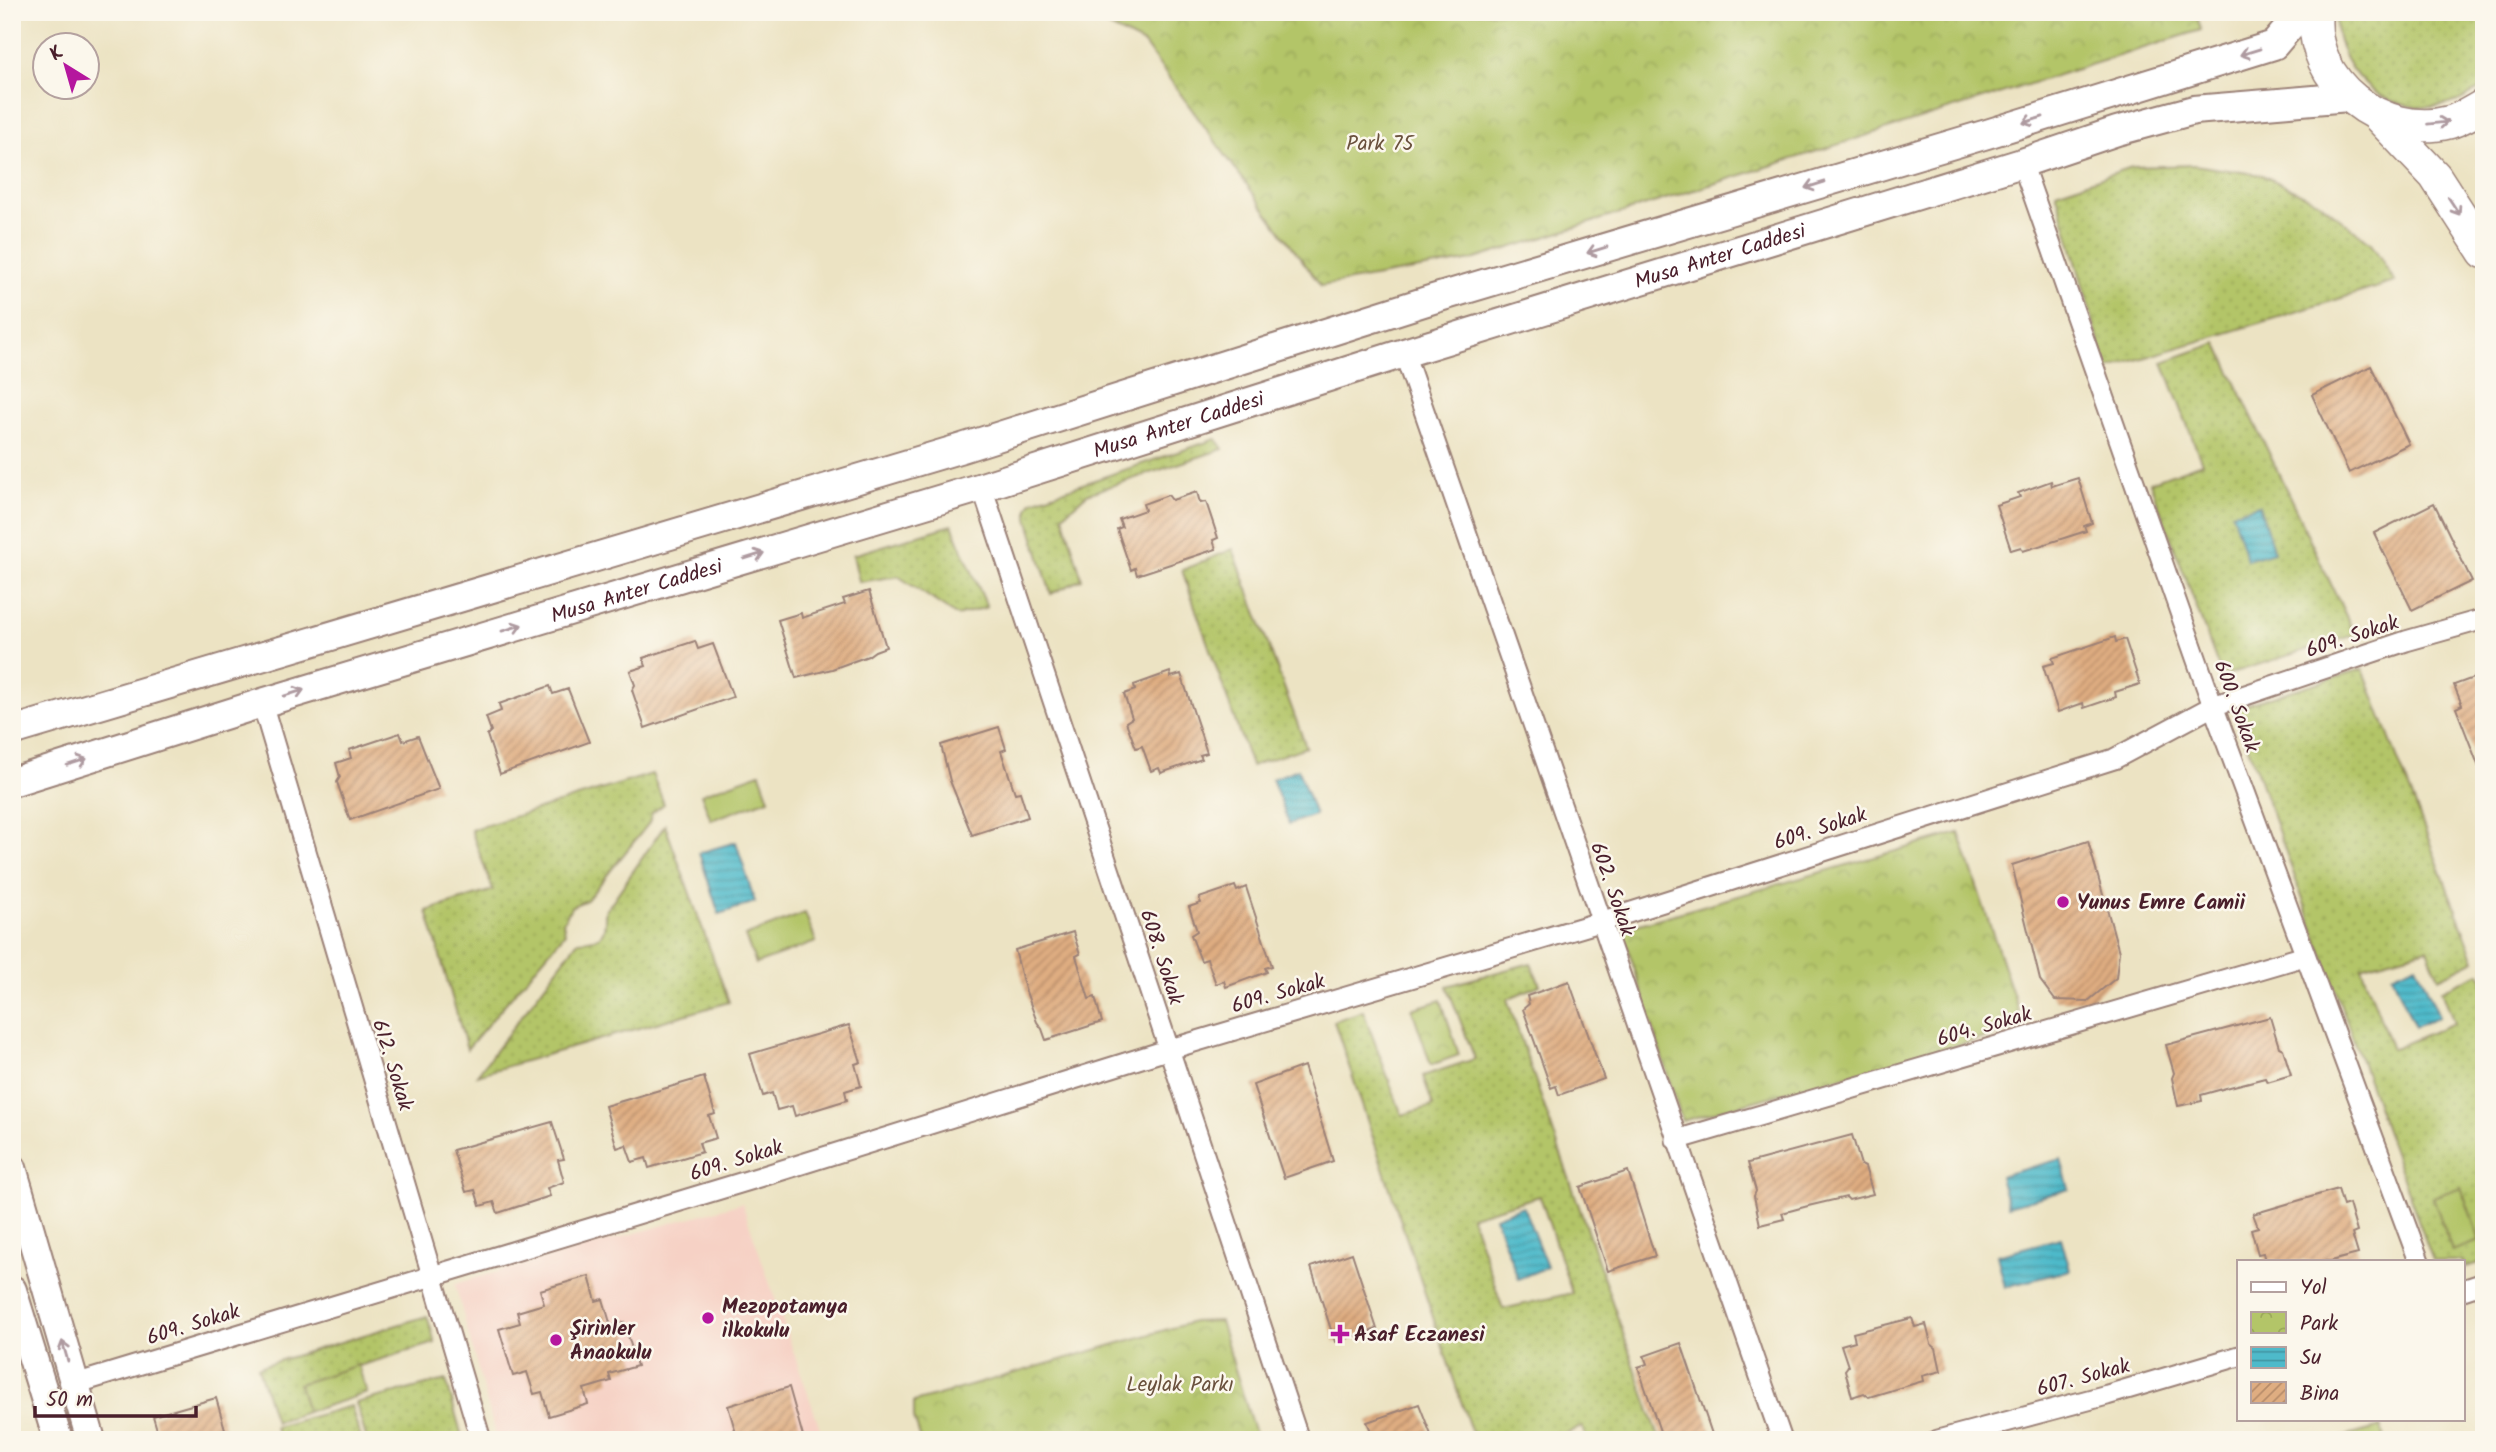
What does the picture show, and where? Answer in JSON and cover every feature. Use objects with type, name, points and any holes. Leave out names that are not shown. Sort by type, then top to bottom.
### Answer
[{"type":"main road","name":"Musa Anter Caddesi","points":[[12,732],[962,448],[1419,303],[1974,138],[2274,45],[2302,12]]},
{"type":"main road","points":[[2316,12],[2315,22],[2322,57],[2336,82],[2349,97],[2379,117],[2435,176],[2484,253]]},
{"type":"main road","name":"Musa Anter Caddesi","points":[[12,782],[262,703],[982,487],[1404,353],[2022,163],[2117,131],[2194,110],[2349,97]]},
{"type":"main road","points":[[2379,117],[2414,125],[2449,122],[2484,105]]},
{"type":"main road","points":[[12,1168],[91,1440]]},
{"type":"main road","points":[[12,1290],[58,1440]]},
{"type":"street","name":"600. Sokak","points":[[2022,163],[2213,706],[2419,1260]]},
{"type":"street","name":"602. Sokak","points":[[1404,353],[1782,1440]]},
{"type":"street","name":"608. Sokak","points":[[982,487],[1298,1440]]},
{"type":"street","name":"609. Sokak","points":[[75,1384],[760,1177],[1167,1050],[1600,922],[2114,759],[2213,706],[2406,641],[2484,619]]},
{"type":"street","name":"612. Sokak","points":[[262,703],[481,1440]]},
{"type":"street","name":"604. Sokak","points":[[1676,1140],[2305,956]]},
{"type":"street","points":[[2464,1290],[2484,1283]]},
{"type":"street","name":"607. Sokak","points":[[1938,1440],[2237,1357]]},
{"type":"shaded area","points":[[742,1203],[824,1440],[497,1440],[455,1284]]},
{"type":"green space","name":"Park 75","points":[[1080,12],[2196,12],[2201,30],[1472,260],[1321,286],[1144,44]]},
{"type":"green space","points":[[2337,12],[2484,12],[2484,85],[2467,97],[2448,104],[2409,106],[2390,100],[2358,77],[2346,59],[2338,37]]},
{"type":"green space","points":[[2194,165],[2262,175],[2318,201],[2371,243],[2395,282],[2107,369],[2056,192],[2132,167]]},
{"type":"green space","points":[[2217,343],[2355,635],[2222,676],[2150,482],[2202,463],[2163,362]]},
{"type":"green space","points":[[1216,439],[1223,449],[1087,494],[1063,515],[1082,579],[1051,594],[1028,518],[1028,508],[1032,501]]},
{"type":"green space","points":[[952,525],[987,607],[957,616],[898,576],[859,582],[853,555]]},
{"type":"green space","points":[[1233,549],[1306,747],[1251,766],[1182,570]]},
{"type":"green space","points":[[2363,669],[2475,960],[2439,978],[2427,949],[2361,967],[2392,1049],[2454,1023],[2442,990],[2480,973],[2484,981],[2484,1261],[2464,1268],[2464,1260],[2433,1260],[2234,708]]},
{"type":"green space","points":[[760,773],[769,799],[711,820],[701,794]]},
{"type":"green space","points":[[652,774],[664,804],[652,813],[649,823],[587,900],[572,906],[563,922],[565,933],[467,1049],[427,911],[493,890],[471,830]]},
{"type":"green space","points":[[665,825],[729,1002],[477,1075],[578,941],[601,935],[605,927],[605,912]]},
{"type":"green space","points":[[1959,833],[2024,1027],[1682,1121],[1622,929]]},
{"type":"green space","points":[[805,913],[816,942],[756,964],[745,936]]},
{"type":"green space","points":[[1531,963],[1540,985],[1507,999],[1660,1440],[1587,1440],[1582,1427],[1547,1440],[1474,1440],[1334,1021],[1363,1011],[1402,1115],[1433,1106],[1423,1076],[1475,1059],[1447,986]],"holes":[[[1540,1196],[1572,1293],[1503,1309],[1471,1216]]]},
{"type":"green space","points":[[1441,1000],[1459,1055],[1431,1065],[1412,1009]]},
{"type":"green space","points":[[2461,1187],[2480,1241],[2452,1251],[2433,1197]]},
{"type":"green space","points":[[427,1316],[435,1343],[299,1384],[307,1412],[275,1422],[258,1367]]},
{"type":"green space","name":"Leylak Parkı","points":[[1220,1321],[1257,1440],[921,1440],[914,1418],[914,1402],[1193,1322]]},
{"type":"green space","points":[[358,1365],[367,1393],[307,1412],[299,1384]]},
{"type":"green space","points":[[446,1380],[463,1440],[367,1440],[356,1403]]},
{"type":"green space","points":[[351,1406],[361,1440],[279,1440],[275,1427]]},
{"type":"green space","points":[[2381,1427],[2384,1440],[2333,1440]]},
{"type":"water","points":[[2259,505],[2274,552],[2247,560],[2232,513]]},
{"type":"water","points":[[1298,769],[1315,815],[1289,824],[1272,779]]},
{"type":"water","points":[[736,842],[755,902],[719,914],[699,853]]},
{"type":"water","points":[[2416,964],[2439,1016],[2415,1027],[2392,975]]},
{"type":"water","points":[[2061,1159],[2069,1189],[2008,1206],[2000,1176]]},
{"type":"water","points":[[1523,1206],[1547,1267],[1518,1279],[1495,1217]]},
{"type":"water","points":[[2061,1238],[2070,1270],[2005,1287],[1997,1255]]},
{"type":"building","points":[[2371,366],[2409,444],[2349,473],[2312,395]]},
{"type":"building","points":[[2078,478],[2092,523],[2084,526],[2086,531],[2023,551],[2021,547],[2011,550],[1996,505],[2020,497],[2018,493],[2051,481],[2052,486]]},
{"type":"building","points":[[1197,492],[1200,503],[1206,502],[1218,538],[1213,540],[1216,549],[1137,575],[1135,568],[1131,570],[1117,529],[1122,527],[1119,519],[1145,510],[1143,504],[1168,495],[1172,500]]},
{"type":"building","points":[[2434,503],[2472,581],[2412,610],[2374,533]]},
{"type":"building","points":[[869,591],[886,647],[832,669],[796,678],[778,620],[801,613],[802,618],[845,604],[843,599]]},
{"type":"building","points":[[2115,637],[2116,642],[2125,639],[2140,684],[2115,692],[2116,697],[2084,708],[2083,703],[2058,712],[2043,666],[2054,663],[2052,658]]},
{"type":"building","points":[[695,641],[698,649],[713,644],[733,697],[645,728],[632,690],[635,685],[630,671],[646,666],[643,658]]},
{"type":"building","points":[[1170,672],[1171,677],[1181,674],[1207,753],[1200,755],[1202,759],[1161,773],[1159,768],[1151,771],[1142,746],[1136,748],[1126,722],[1132,718],[1124,694],[1135,690],[1134,685]]},
{"type":"building","points":[[2484,674],[2482,775],[2456,708],[2462,705],[2454,685]]},
{"type":"building","points":[[550,686],[553,694],[568,689],[589,742],[500,774],[487,735],[491,731],[486,717],[501,711],[499,704]]},
{"type":"building","points":[[999,727],[1006,749],[1001,751],[1015,793],[1020,792],[1028,817],[972,835],[950,781],[941,745]]},
{"type":"building","points":[[400,733],[403,741],[418,736],[439,789],[350,820],[337,782],[340,777],[336,763],[351,758],[349,750]]},
{"type":"building","name":"Yunus Emre Camii","points":[[2088,841],[2119,952],[2116,978],[2088,1001],[2055,1000],[2040,980],[2012,865]]},
{"type":"building","points":[[1235,886],[1237,891],[1246,887],[1272,966],[1265,968],[1267,972],[1226,987],[1224,981],[1216,984],[1207,959],[1201,961],[1191,935],[1197,931],[1189,907],[1201,903],[1199,898]]},
{"type":"building","points":[[1073,932],[1080,954],[1076,956],[1089,999],[1095,997],[1102,1022],[1046,1040],[1024,986],[1015,950]]},
{"type":"building","points":[[1569,981],[1604,1079],[1559,1095],[1556,1086],[1551,1088],[1523,1009],[1529,1004],[1527,996]]},
{"type":"building","points":[[2270,1017],[2291,1075],[2267,1082],[2265,1078],[2226,1088],[2201,1095],[2202,1101],[2178,1106],[2172,1078],[2174,1073],[2166,1045]]},
{"type":"building","points":[[849,1025],[861,1062],[855,1064],[861,1086],[845,1091],[847,1100],[795,1116],[792,1106],[777,1110],[772,1093],[763,1096],[750,1054]]},
{"type":"building","points":[[1304,1066],[1333,1161],[1284,1178],[1253,1085]]},
{"type":"building","points":[[704,1077],[715,1114],[709,1116],[716,1138],[699,1143],[702,1152],[649,1168],[646,1158],[632,1162],[626,1145],[617,1148],[605,1106]]},
{"type":"building","points":[[552,1122],[564,1159],[558,1160],[564,1182],[547,1188],[550,1196],[498,1213],[494,1202],[480,1206],[475,1190],[466,1192],[453,1150]]},
{"type":"building","points":[[1852,1135],[1873,1194],[1849,1200],[1846,1197],[1782,1213],[1784,1219],[1760,1225],[1754,1196],[1756,1191],[1748,1163]]},
{"type":"building","points":[[1628,1171],[1655,1256],[1608,1271],[1580,1187]]},
{"type":"building","points":[[2338,1189],[2343,1206],[2349,1204],[2357,1232],[2352,1234],[2358,1254],[2335,1260],[2265,1260],[2263,1253],[2258,1254],[2251,1229],[2258,1227],[2253,1214]]},
{"type":"building","points":[[1352,1253],[1377,1329],[1335,1342],[1311,1267]]},
{"type":"building","points":[[589,1276],[596,1301],[603,1299],[611,1326],[624,1322],[637,1366],[609,1374],[611,1381],[584,1389],[588,1404],[549,1416],[542,1392],[534,1394],[527,1372],[513,1376],[499,1329],[520,1323],[517,1312],[544,1304],[540,1290]]},
{"type":"building","points":[[1912,1318],[1915,1327],[1926,1324],[1931,1344],[1936,1348],[1941,1371],[1922,1376],[1923,1381],[1869,1397],[1864,1393],[1852,1397],[1845,1370],[1848,1366],[1841,1345],[1855,1341],[1853,1333]]},
{"type":"building","points":[[1681,1343],[1714,1440],[1663,1440],[1638,1367],[1647,1364],[1644,1356]]},
{"type":"building","points":[[789,1387],[804,1440],[738,1440],[728,1406]]},
{"type":"building","points":[[216,1398],[225,1429],[217,1431],[220,1440],[160,1440],[153,1416]]},
{"type":"building","points":[[1419,1404],[1433,1440],[1375,1440],[1367,1422]]},
{"type":"place","name":"Yunus Emre Camii","points":[[2063,902]]},
{"type":"place","name":"Mezopotamya ilkokulu","points":[[708,1318]]},
{"type":"place","name":"Asaf Eczanesi","points":[[1340,1334]]},
{"type":"place","name":"Şirinler Anaokulu","points":[[556,1340]]}]
